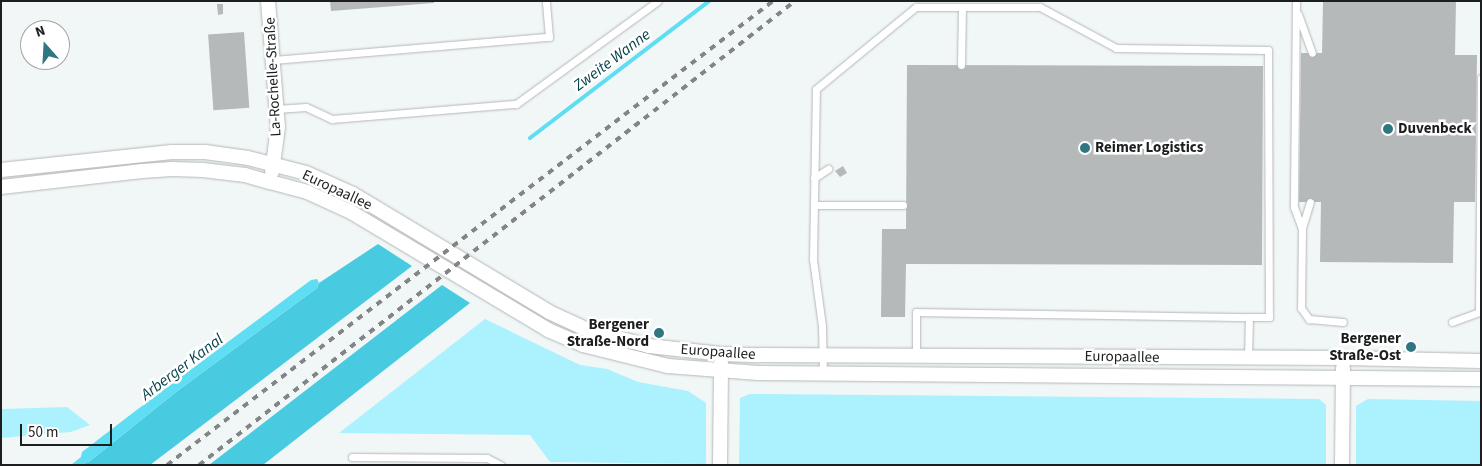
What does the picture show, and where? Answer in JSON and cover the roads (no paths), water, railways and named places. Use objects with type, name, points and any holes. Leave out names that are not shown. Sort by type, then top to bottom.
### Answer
[{"type":"street","name":"La-Rochelle-Straße","points":[[268,1],[278,138],[270,182]]},
{"type":"street","name":"Europaallee","points":[[1,170],[172,152],[222,155],[306,173],[353,194],[527,301],[590,331],[649,346],[721,354],[1343,358],[1481,361]]},
{"type":"street","name":"Europaallee","points":[[1,187],[172,169],[203,170],[245,175],[307,192],[351,212],[517,312],[583,345],[668,366],[722,372],[823,374],[1343,376],[1481,379]]},
{"type":"street","points":[[720,465],[721,354]]},
{"type":"street","points":[[1342,465],[1343,358]]},
{"type":"lane","points":[[273,60],[549,37],[546,1]]},
{"type":"lane","points":[[276,109],[306,107],[332,118],[516,104],[658,1]]},
{"type":"lane","points":[[1296,5],[1312,53]]},
{"type":"lane","points":[[1296,5],[1294,207],[1302,229]]},
{"type":"lane","points":[[823,374],[824,354],[813,259],[816,89],[916,7],[1040,7],[1116,48],[1268,50],[1269,316],[916,312],[916,356]]},
{"type":"lane","points":[[961,65],[962,7]]},
{"type":"lane","points":[[1452,322],[1479,312],[1481,78]]},
{"type":"lane","points":[[814,178],[828,169]]},
{"type":"lane","points":[[1310,202],[1302,229],[1301,308],[1309,319],[1343,322]]},
{"type":"lane","points":[[814,205],[903,205]]},
{"type":"lane","points":[[1248,358],[1249,317]]},
{"type":"lane","points":[[856,374],[858,354]]},
{"type":"lane","points":[[352,457],[487,458],[501,465]]},
{"type":"waterway","name":"Zweite Wanne","points":[[530,138],[709,1]]},
{"type":"railway","points":[[167,465],[773,1]]},
{"type":"railway","points":[[199,465],[795,1]]},
{"type":"place","name":"Duvenbeck","points":[[1388,129]]},
{"type":"place","name":"Reimer Logistics","points":[[1085,148]]},
{"type":"place","name":"Bergener Straße-Nord","points":[[659,333]]},
{"type":"place","name":"Bergener Straße-Ost","points":[[1411,347]]},
{"type":"water label","name":"Arberger Kanal","points":[[182,367]]}]
